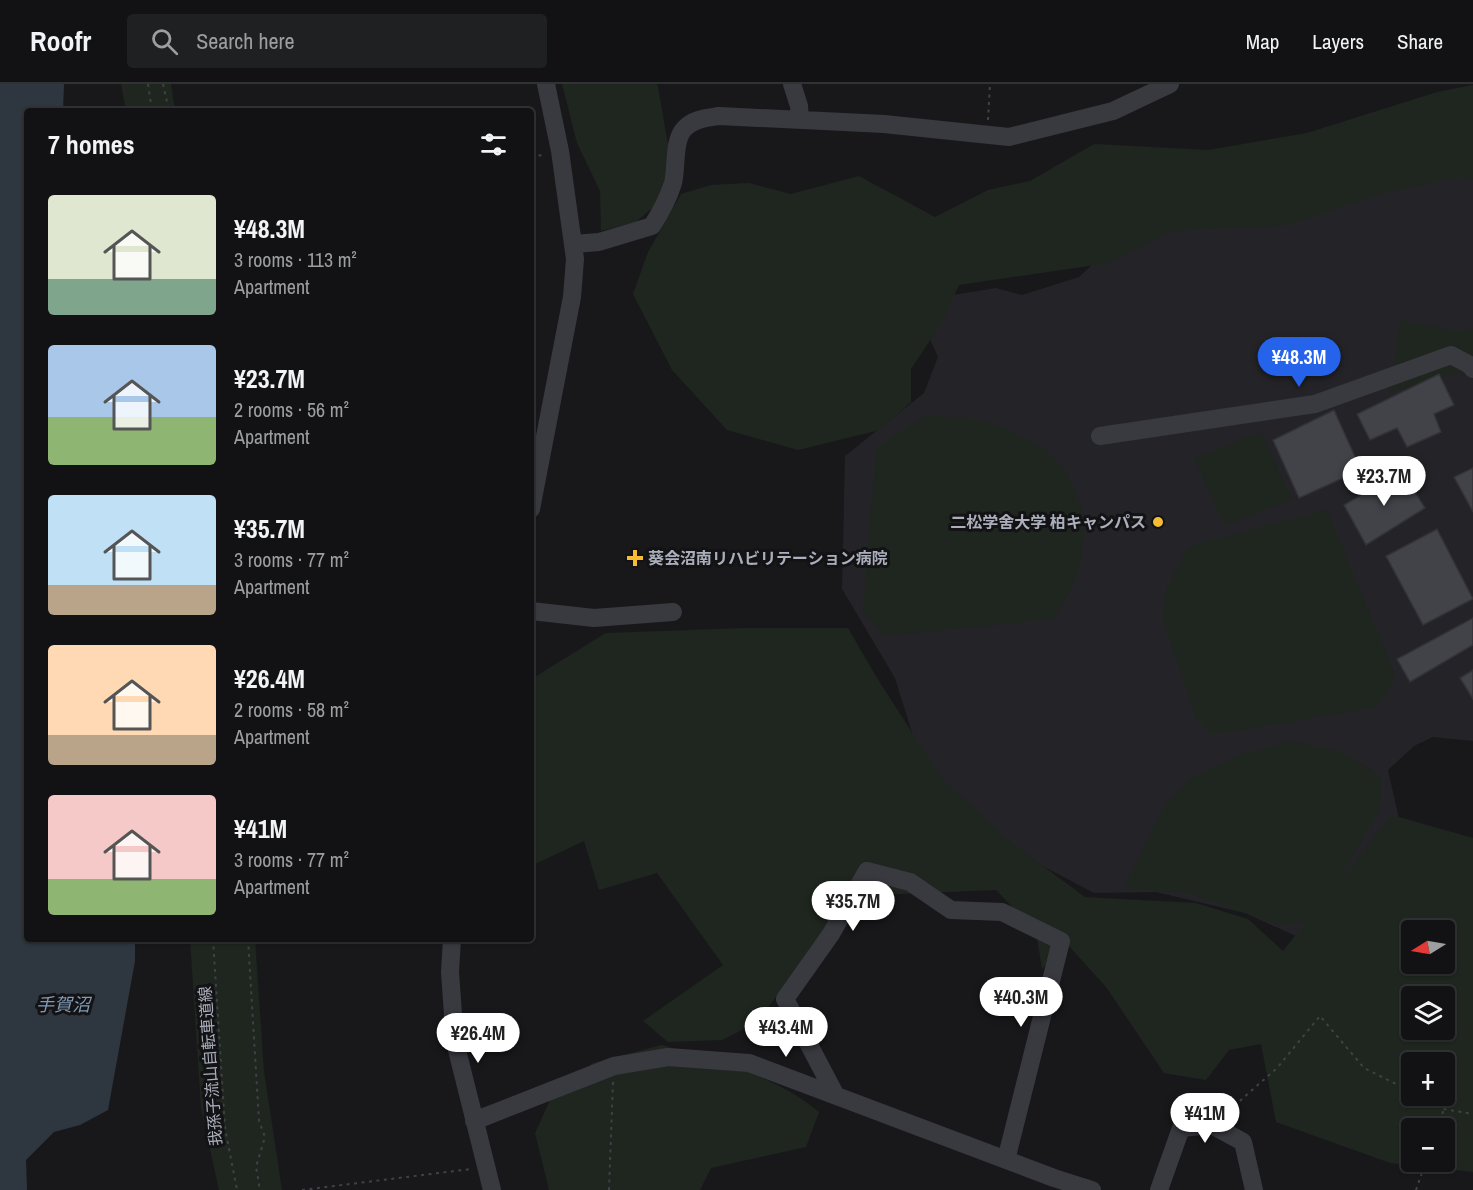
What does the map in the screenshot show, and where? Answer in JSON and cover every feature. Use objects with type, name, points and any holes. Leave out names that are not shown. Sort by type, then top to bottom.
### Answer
[{"type":"street","points":[[534,493],[572,297],[574,244],[560,151],[546,84]]},
{"type":"street","points":[[792,84],[799,106],[800,119]]},
{"type":"street","points":[[574,244],[599,242],[633,234],[652,226],[663,210],[673,181],[683,129],[695,121],[719,116],[800,119],[884,124],[1009,137],[1113,111],[1170,84]]},
{"type":"street","points":[[1100,436],[1315,404],[1451,355],[1473,369]]},
{"type":"street","points":[[534,611],[594,618],[673,612]]},
{"type":"street","points":[[836,1096],[785,999],[831,934],[867,871],[910,882],[951,909],[1002,912],[1061,941],[1006,1160]]},
{"type":"street","points":[[453,942],[450,972],[455,1042],[492,1190]]},
{"type":"street","points":[[474,1120],[614,1065],[668,1057],[749,1063],[1006,1160],[1050,1184],[1092,1190]]},
{"type":"street","points":[[1159,1190],[1181,1128],[1212,1125],[1243,1142],[1254,1190]]},
{"type":"path","points":[[148,84],[152,108]]},
{"type":"path","points":[[163,84],[169,108]]},
{"type":"path","points":[[988,135],[990,84]]},
{"type":"path","name":"我孫子流山自転車道線","points":[[213,942],[225,1128],[237,1190]]},
{"type":"path","points":[[248,942],[259,1121],[265,1137],[256,1167],[260,1190]]},
{"type":"path","points":[[1212,1125],[1277,1068],[1320,1016],[1364,1068],[1401,1086]]},
{"type":"path","points":[[609,1190],[614,1065]]},
{"type":"path","points":[[1438,1106],[1473,1114]]},
{"type":"path","points":[[1441,1118],[1444,1109]]},
{"type":"path","points":[[302,1190],[486,1167]]},
{"type":"path","points":[[1416,1190],[1422,1172]]},
{"type":"shaded area","points":[[121,84],[171,84],[175,108],[125,108]]},
{"type":"shaded area","points":[[562,84],[657,84],[670,156],[665,197],[636,222],[601,231],[600,191],[577,143]]},
{"type":"shaded area","points":[[1473,85],[1473,180],[1462,176],[1376,195],[1289,225],[1172,231],[1109,263],[959,285],[941,324],[911,369],[911,402],[880,430],[798,450],[727,430],[672,370],[633,294],[648,252],[681,194],[711,185],[749,183],[791,194],[859,176],[935,217],[988,190],[1030,181],[1094,144],[1208,150],[1307,133],[1437,92]]},
{"type":"shaded area","name":"二松学舍大学 柏キャンパス","points":[[1473,172],[1473,741],[1433,737],[1414,746],[1388,770],[1400,823],[1309,942],[1245,913],[1156,892],[1094,893],[995,841],[924,771],[895,678],[842,589],[845,456],[924,393],[938,357],[917,311],[922,300],[996,288],[1022,295],[1079,277],[1112,246],[1169,209]]},
{"type":"shaded area","points":[[1401,320],[1455,331],[1473,328],[1473,379],[1456,373],[1388,393]]},
{"type":"shaded area","points":[[926,416],[972,418],[1010,430],[1042,448],[1067,472],[1085,518],[1080,565],[1070,591],[1053,619],[884,636],[863,610],[876,448]]},
{"type":"shaded area","points":[[1261,432],[1292,499],[1225,525],[1194,459]]},
{"type":"shaded area","points":[[1327,510],[1395,675],[1389,690],[1380,702],[1371,708],[1212,735],[1196,719],[1162,618],[1167,587],[1187,549],[1198,544]]},
{"type":"shaded area","points":[[744,628],[848,628],[877,678],[942,779],[1013,844],[1085,897],[1196,903],[1248,919],[1283,951],[1305,923],[1281,926],[1192,894],[1124,888],[1165,805],[1191,778],[1242,754],[1291,741],[1339,751],[1382,778],[1380,808],[1338,882],[1392,815],[1473,838],[1473,1172],[1455,1170],[1455,1118],[1401,1118],[1401,1164],[1390,1163],[1276,1122],[1261,1044],[1229,1050],[1206,1080],[1164,1073],[1106,987],[1067,944],[1042,969],[1036,932],[996,890],[853,896],[756,1023],[722,1040],[668,1042],[643,1021],[723,965],[657,873],[599,890],[584,841],[534,865],[534,677],[606,633]]},
{"type":"shaded area","points":[[190,942],[255,942],[264,1071],[282,1190],[219,1190],[201,1108]]},
{"type":"shaded area","points":[[662,1045],[745,1071],[784,1088],[802,1099],[819,1112],[806,1147],[711,1168],[700,1190],[549,1190],[535,1133],[552,1096],[593,1063]]},
{"type":"water","name":"手賀沼","points":[[0,84],[64,84],[63,108],[24,108],[24,942],[135,942],[135,961],[108,1110],[80,1125],[54,1132],[26,1160],[27,1190],[0,1190]]},
{"type":"building","points":[[1439,374],[1454,405],[1434,414],[1441,432],[1407,447],[1397,428],[1370,440],[1357,414]]},
{"type":"building","points":[[1334,410],[1361,470],[1299,498],[1273,440]]},
{"type":"building","points":[[1473,468],[1473,512],[1454,477]]},
{"type":"building","points":[[1402,471],[1425,508],[1366,545],[1344,505]]},
{"type":"building","points":[[1437,529],[1473,599],[1423,625],[1386,556]]},
{"type":"building","points":[[1473,618],[1473,645],[1410,682],[1397,659]]},
{"type":"building","points":[[1473,670],[1473,699],[1460,678]]},
{"type":"place","name":"二松学舍大学 柏キャンパス","points":[[1158,522]]},
{"type":"place","name":"葵会沼南リハビリテーション病院","points":[[635,558]]}]
